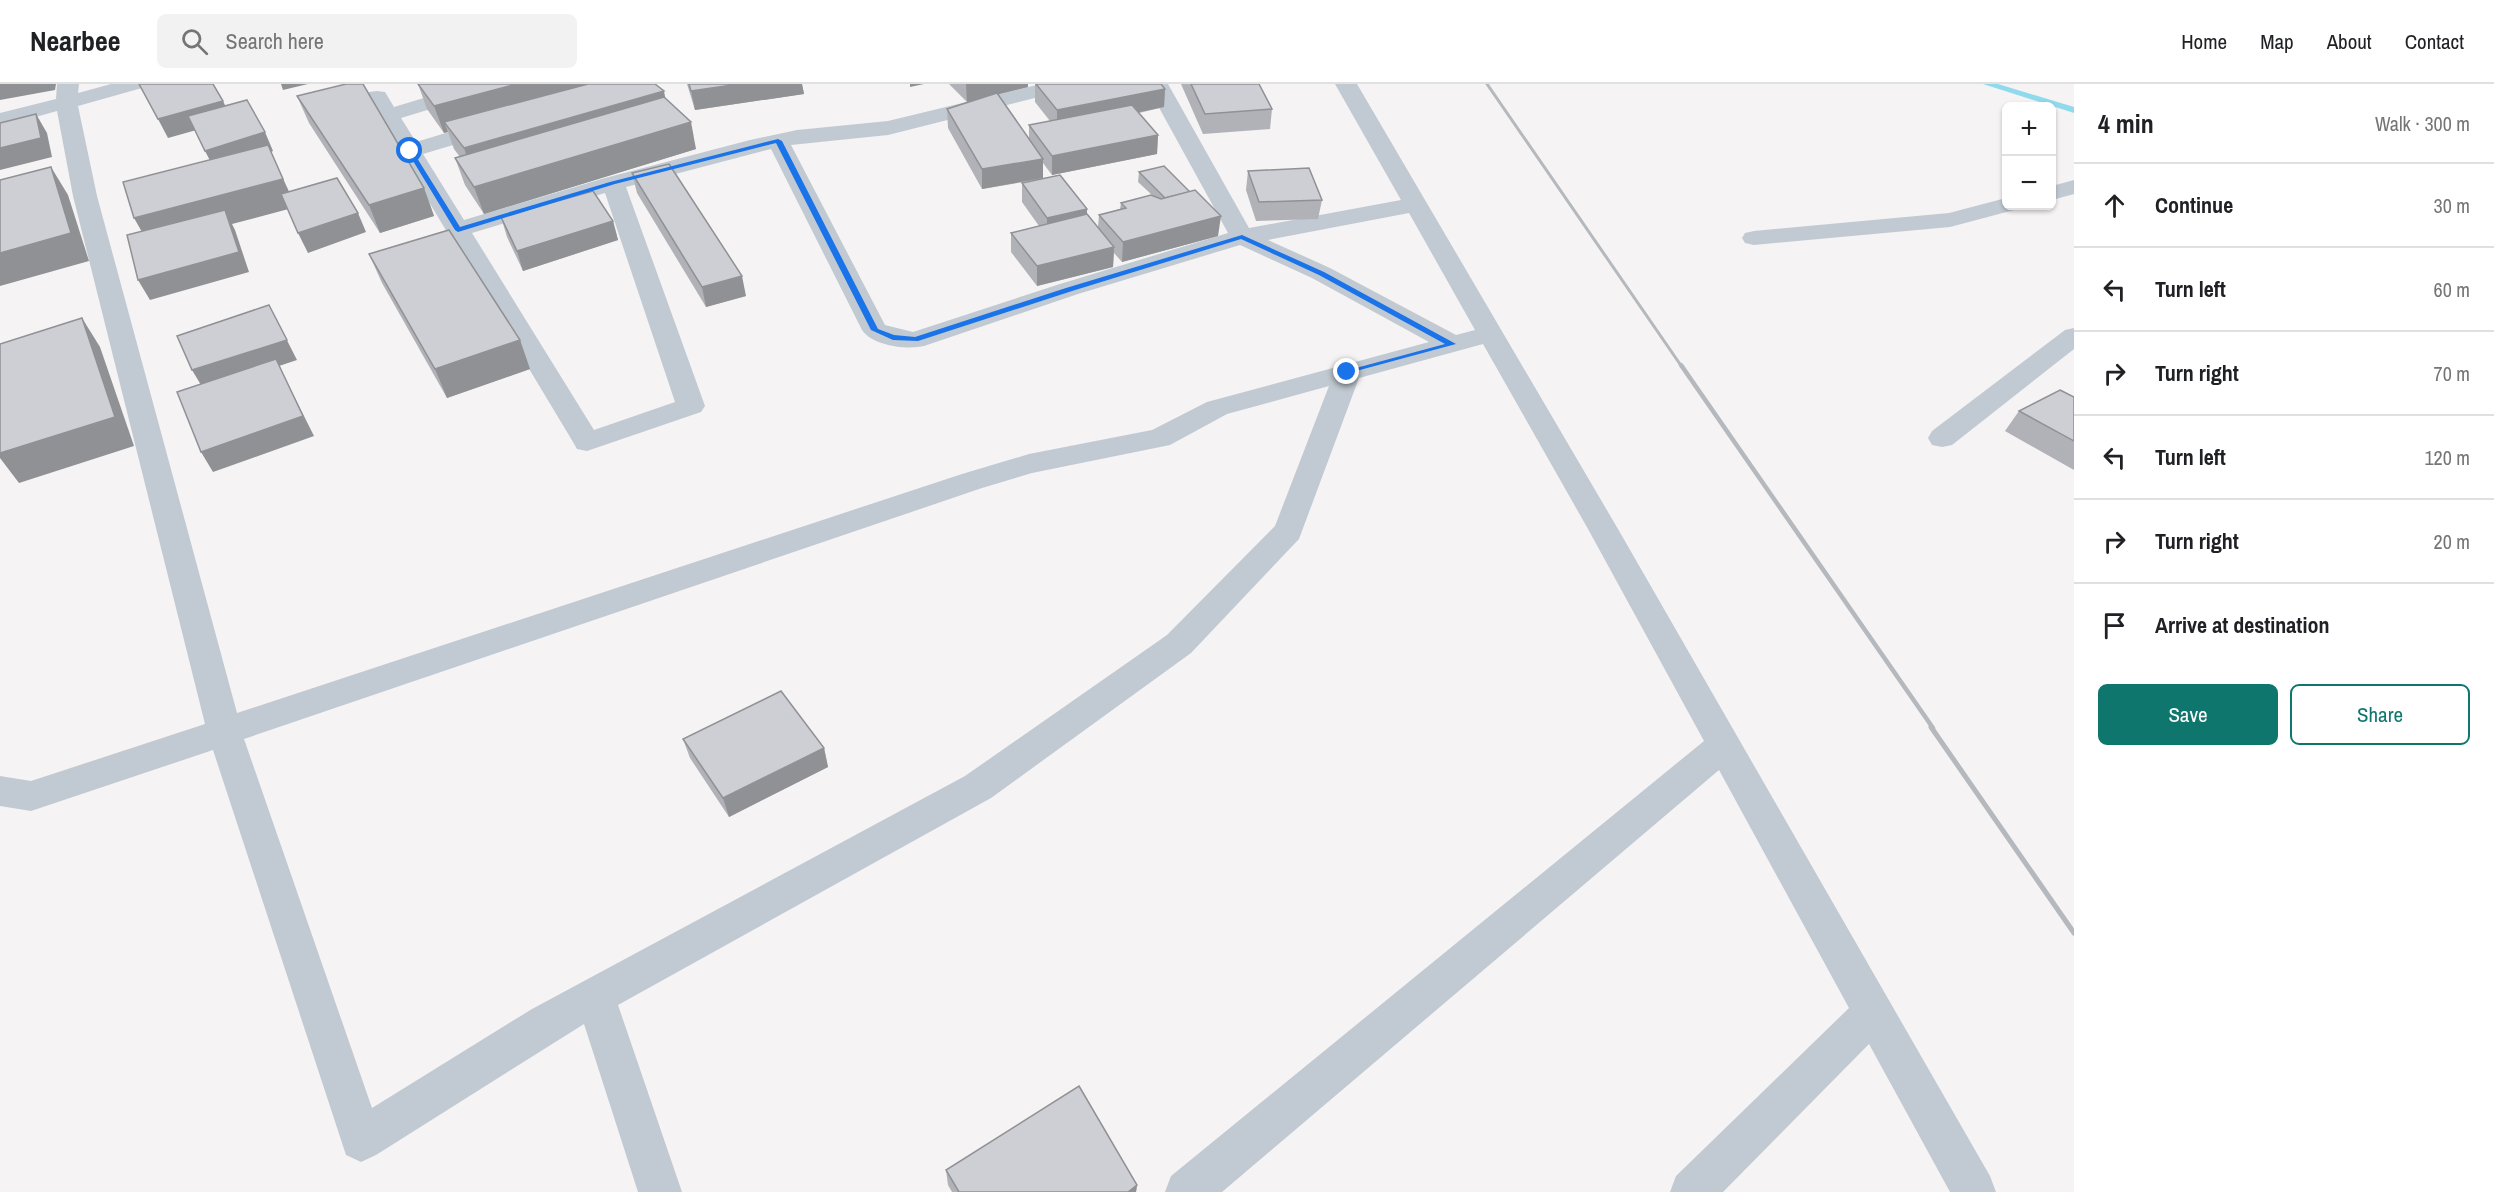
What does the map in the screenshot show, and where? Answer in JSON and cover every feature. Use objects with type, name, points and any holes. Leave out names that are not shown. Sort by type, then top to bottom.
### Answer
[{"type":"street","points":[[0,120],[67,93],[135,84]]},
{"type":"street","points":[[493,84],[383,106],[587,442],[691,406],[613,183]]},
{"type":"street","points":[[458,230],[613,183],[778,141],[888,128],[1067,84]]},
{"type":"street","points":[[1157,84],[1242,237],[1321,273],[1452,344]]},
{"type":"street","points":[[1346,84],[1603,529],[1974,1192]]},
{"type":"street","points":[[67,93],[85,196],[224,731],[362,1140],[547,1023],[978,787],[1179,644],[1288,531],[1347,372]]},
{"type":"street","points":[[410,151],[511,120]]},
{"type":"street","points":[[778,141],[875,330],[893,337],[915,340],[1069,289],[1242,237],[1415,205]]},
{"type":"street","points":[[2056,192],[2074,187]]},
{"type":"street","points":[[1754,238],[1950,220],[2002,206]]},
{"type":"street","points":[[0,791],[31,796],[972,481],[1029,464],[1160,438],[1217,408],[1490,334]]},
{"type":"street","points":[[1942,438],[2074,336]]},
{"type":"street","points":[[1187,1192],[1724,745]]},
{"type":"street","points":[[595,997],[660,1192]]},
{"type":"street","points":[[1692,1192],[1873,1012]]},
{"type":"building","points":[[139,84],[213,84],[223,101],[158,119]]},
{"type":"building","points":[[346,84],[363,84],[424,188],[369,205],[297,96]]},
{"type":"building","points":[[418,84],[517,84],[434,106]]},
{"type":"building","points":[[588,84],[655,84],[664,91],[464,148],[444,122]]},
{"type":"building","points":[[689,84],[739,84],[691,91]]},
{"type":"building","points":[[1036,84],[1161,84],[1165,89],[1057,110]]},
{"type":"building","points":[[1191,84],[1259,84],[1272,109],[1205,114]]},
{"type":"building","points":[[997,93],[1043,159],[982,169],[947,109]]},
{"type":"building","points":[[664,97],[691,122],[474,187],[455,158]]},
{"type":"building","points":[[247,100],[265,132],[205,151],[188,116]]},
{"type":"building","points":[[1132,105],[1158,135],[1052,156],[1029,125]]},
{"type":"building","points":[[36,114],[41,138],[0,148],[0,123]]},
{"type":"building","points":[[268,145],[283,179],[134,218],[123,182]]},
{"type":"building","points":[[669,164],[742,276],[702,287],[632,173]]},
{"type":"building","points":[[1164,166],[1190,192],[1165,198],[1139,172]]},
{"type":"building","points":[[51,167],[71,233],[0,253],[0,180]]},
{"type":"building","points":[[1309,168],[1322,200],[1259,202],[1248,171]]},
{"type":"building","points":[[1060,175],[1087,209],[1047,218],[1022,183]]},
{"type":"building","points":[[337,178],[358,213],[298,233],[281,194]]},
{"type":"building","points":[[1195,190],[1221,216],[1123,242],[1099,215],[1126,208],[1121,203],[1151,195],[1161,199]]},
{"type":"building","points":[[593,191],[613,221],[517,251],[501,217]]},
{"type":"building","points":[[225,210],[239,252],[138,280],[127,235]]},
{"type":"building","points":[[1087,214],[1114,247],[1037,266],[1011,233]]},
{"type":"building","points":[[449,230],[520,340],[435,369],[369,254]]},
{"type":"building","points":[[269,305],[287,340],[192,370],[177,336]]},
{"type":"building","points":[[82,318],[115,417],[0,453],[0,344]]},
{"type":"building","points":[[276,359],[303,416],[201,452],[177,392]]},
{"type":"building","points":[[2060,390],[2074,397],[2074,441],[2019,411]]},
{"type":"building","points":[[781,691],[824,748],[723,798],[683,739]]},
{"type":"building","points":[[1079,1086],[1137,1185],[1128,1192],[959,1192],[946,1170]]},
{"type":"waterway","points":[[1988,84],[2074,110]]},
{"type":"railway","points":[[1487,84],[1682,367]]},
{"type":"railway","points":[[1681,365],[1933,728]]},
{"type":"railway","points":[[1931,727],[2074,933]]},
{"type":"route","points":[[410,151],[458,230],[613,183],[778,141],[875,330],[893,337],[915,340],[1069,289],[1242,237],[1321,273],[1452,344],[1347,372]]}]
